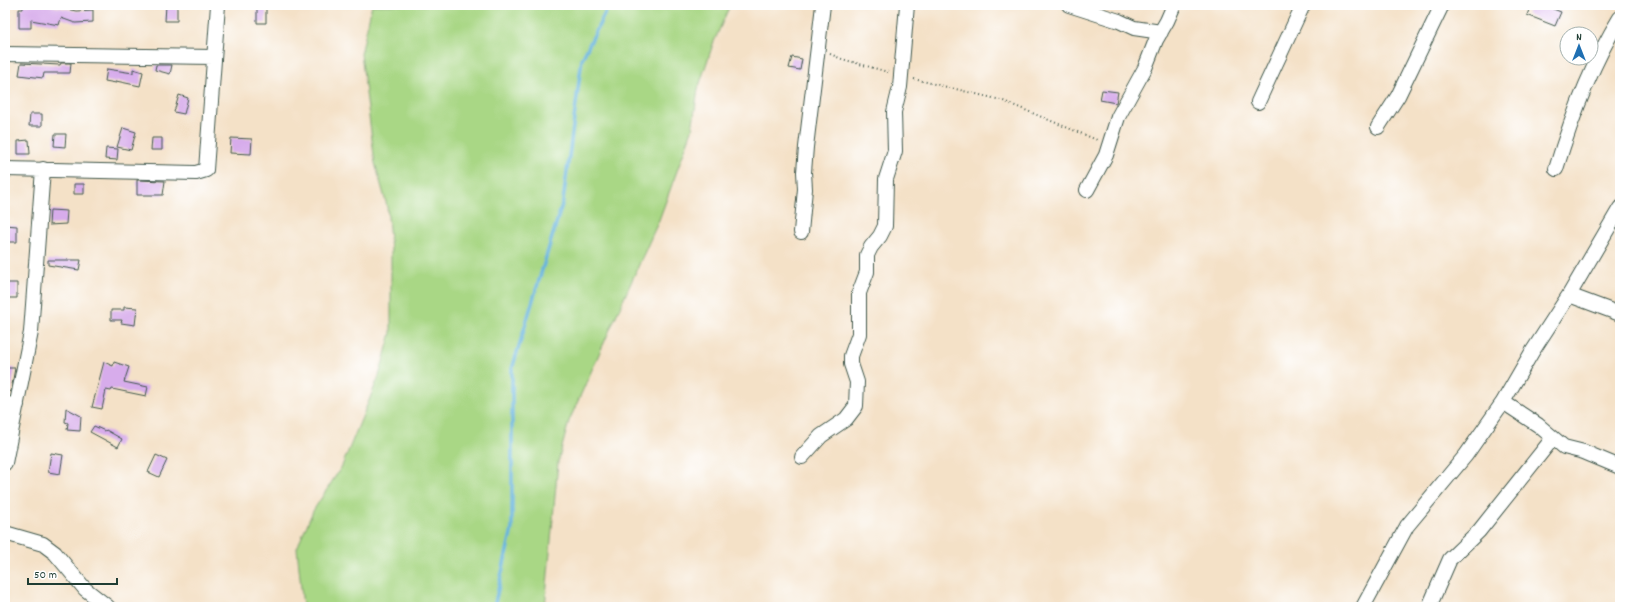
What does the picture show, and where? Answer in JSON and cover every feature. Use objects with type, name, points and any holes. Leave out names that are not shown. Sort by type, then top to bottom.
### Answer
[{"type":"street","points":[[5,169],[196,173],[206,170],[218,5]]},
{"type":"street","points":[[801,232],[805,188],[806,153],[822,5]]},
{"type":"street","points":[[802,457],[821,436],[846,419],[856,406],[857,382],[850,364],[850,356],[859,334],[859,293],[867,272],[867,255],[871,246],[880,236],[885,226],[886,178],[894,151],[894,112],[900,76],[907,5]]},
{"type":"street","points":[[1069,5],[1120,21],[1134,28],[1161,32]]},
{"type":"street","points":[[1087,190],[1109,145],[1118,117],[1145,68],[1174,5]]},
{"type":"street","points":[[1258,102],[1304,5]]},
{"type":"street","points":[[1378,127],[1398,96],[1442,5]]},
{"type":"street","points":[[1556,169],[1580,97],[1604,43],[1620,18]]},
{"type":"street","points":[[5,54],[214,57]]},
{"type":"street","points":[[5,463],[11,404],[31,332],[43,169]]},
{"type":"street","points":[[1366,605],[1407,526],[1466,455],[1503,402],[1539,341],[1569,295],[1620,208]]},
{"type":"street","points":[[1569,295],[1620,314]]},
{"type":"street","points":[[1503,402],[1538,425],[1564,447],[1584,452],[1620,468]]},
{"type":"street","points":[[1429,607],[1450,559],[1479,531],[1553,438]]},
{"type":"street","points":[[5,533],[43,544],[55,553],[85,589],[108,607]]},
{"type":"path","points":[[818,49],[842,59],[900,76],[1001,100],[1109,145]]},
{"type":"green space","points":[[372,5],[730,5],[713,44],[698,89],[692,130],[659,220],[569,421],[558,462],[545,607],[303,607],[297,548],[313,511],[342,466],[379,376],[391,333],[391,251],[387,206],[375,163],[361,54]]},
{"type":"building","points":[[23,5],[47,5],[76,11],[93,10],[93,22],[75,23],[61,18],[59,25],[31,20],[31,28],[19,28],[19,9],[23,9]]},
{"type":"building","points":[[166,5],[177,6],[177,21],[165,21]]},
{"type":"building","points":[[257,5],[266,5],[266,23],[257,23]]},
{"type":"building","points":[[1531,5],[1543,5],[1561,12],[1555,26],[1527,15]]},
{"type":"building","points":[[792,57],[802,59],[800,70],[789,68]]},
{"type":"building","points":[[21,63],[60,65],[61,63],[71,63],[70,73],[44,73],[43,78],[19,75]]},
{"type":"building","points":[[156,65],[172,65],[170,74],[155,70]]},
{"type":"building","points":[[107,69],[133,73],[133,69],[143,72],[140,86],[116,81],[116,83],[105,81]]},
{"type":"building","points":[[1102,90],[1118,92],[1116,103],[1100,100]]},
{"type":"building","points":[[179,95],[188,98],[184,114],[174,112]]},
{"type":"building","points":[[30,114],[42,114],[42,126],[29,126]]},
{"type":"building","points":[[123,128],[136,132],[131,150],[117,147]]},
{"type":"building","points":[[55,134],[66,134],[65,147],[54,146]]},
{"type":"building","points":[[152,138],[162,138],[162,150],[151,150]]},
{"type":"building","points":[[231,138],[252,139],[251,154],[230,153]]},
{"type":"building","points":[[29,140],[30,154],[18,154],[18,141]]},
{"type":"building","points":[[106,148],[118,149],[117,160],[105,159]]},
{"type":"building","points":[[137,180],[165,181],[163,195],[137,195]]},
{"type":"building","points":[[74,184],[84,184],[84,194],[74,194]]},
{"type":"building","points":[[50,210],[67,211],[66,224],[49,225]]},
{"type":"building","points":[[5,225],[17,226],[17,242],[5,242]]},
{"type":"building","points":[[48,260],[81,260],[79,270],[48,265]]},
{"type":"building","points":[[5,283],[17,283],[17,298],[5,298]]},
{"type":"building","points":[[124,307],[137,308],[135,325],[121,323],[122,320],[111,320],[111,310],[124,310]]},
{"type":"building","points":[[104,362],[113,366],[114,362],[129,367],[124,382],[148,387],[146,396],[112,389],[111,391],[106,390],[102,409],[92,407]]},
{"type":"building","points":[[5,368],[15,368],[11,391],[5,392]]},
{"type":"building","points":[[66,408],[81,416],[80,431],[67,430],[68,423],[65,422]]},
{"type":"building","points":[[94,426],[105,431],[106,430],[122,439],[118,447],[90,432]]},
{"type":"building","points":[[51,453],[63,455],[60,474],[48,472]]},
{"type":"building","points":[[156,455],[167,460],[159,477],[148,472]]},
{"type":"waterway","points":[[494,607],[512,529],[512,369],[563,201],[582,59],[609,5]]}]
